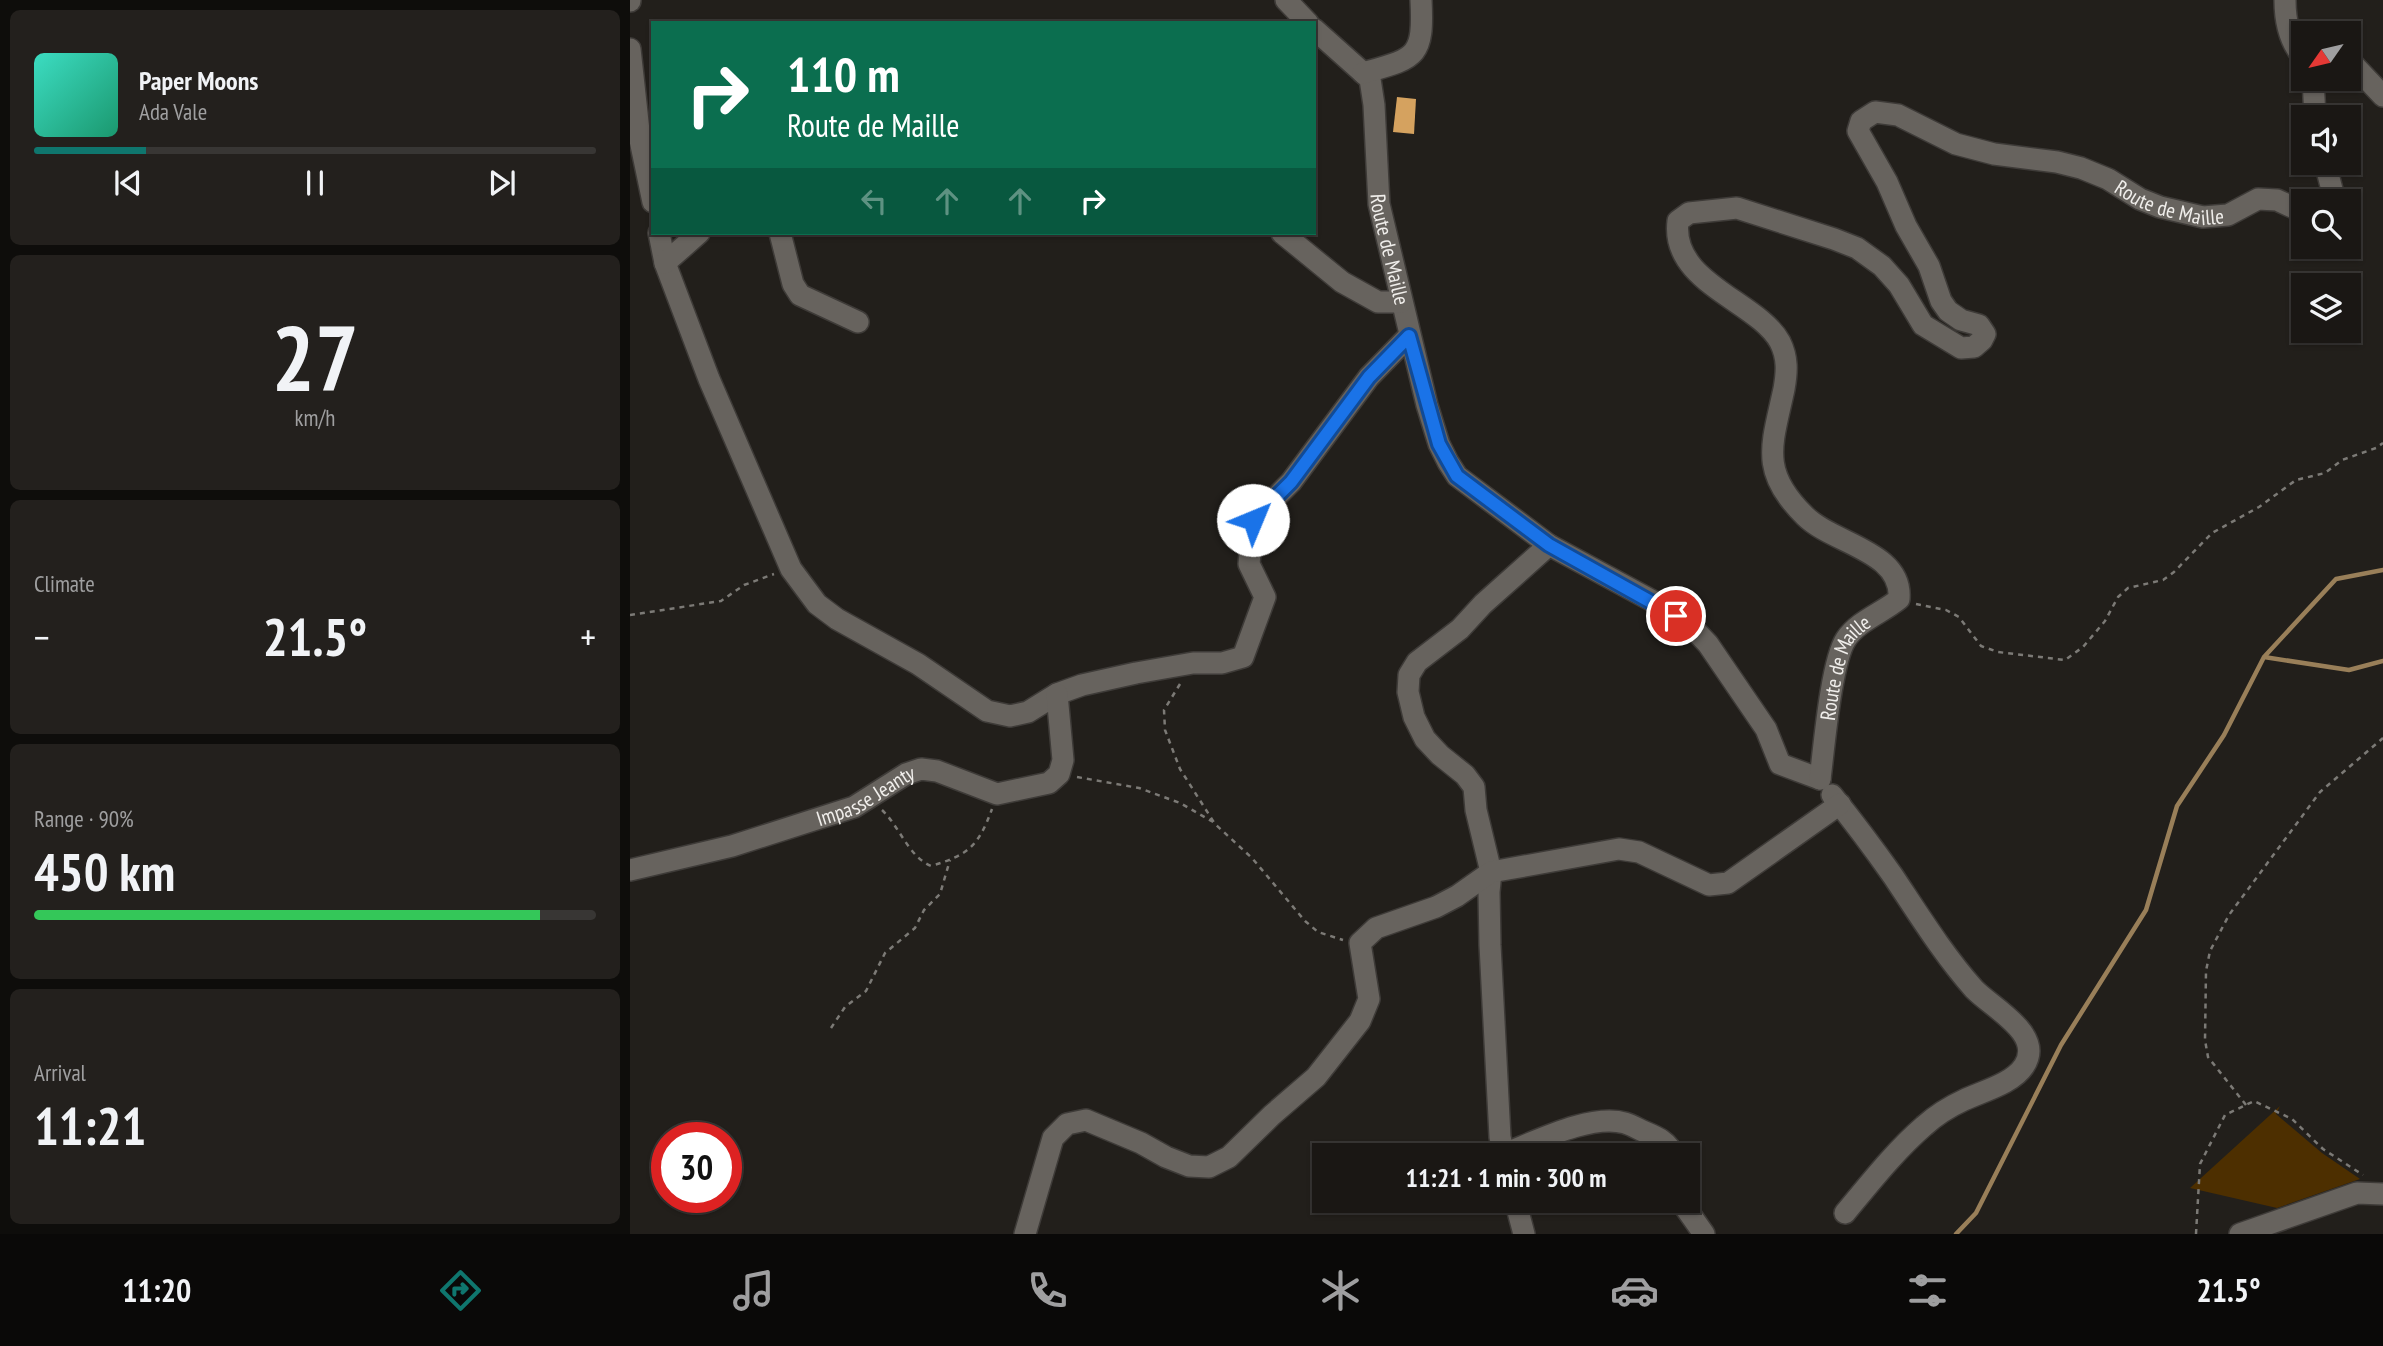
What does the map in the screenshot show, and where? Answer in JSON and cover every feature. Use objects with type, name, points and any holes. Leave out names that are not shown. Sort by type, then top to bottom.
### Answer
[{"type":"street","points":[[1286,0],[1306,21]]},
{"type":"street","points":[[1363,73],[1392,65],[1413,55],[1420,40],[1421,0]]},
{"type":"street","points":[[2285,0],[2285,20],[2291,37]]},
{"type":"street","name":"Route de Maille","points":[[1316,31],[1370,79],[1374,105],[1379,204],[1409,336],[1439,444],[1457,476],[1549,545],[1662,606],[1690,625],[1708,644],[1766,729],[1780,764],[1820,779],[1831,699],[1839,656],[1846,639],[1859,625],[1899,599],[1900,587],[1885,563],[1825,532],[1808,519],[1793,504],[1777,481],[1771,461],[1773,438],[1788,370],[1785,354],[1779,340],[1766,325],[1723,295],[1698,272],[1680,247],[1678,221],[1689,213],[1737,208],[1857,248],[1882,266],[1899,285],[1923,325],[1961,348],[1974,346],[1982,340],[1984,334],[1979,325],[1961,320],[1948,311],[1941,301],[1929,267],[1906,226],[1887,182],[1858,131],[1861,121],[1875,113],[1898,115],[1956,145],[2081,168],[2108,179],[2140,199],[2160,207],[2203,217],[2228,215],[2258,200],[2277,200],[2291,206]]},
{"type":"street","points":[[630,49],[645,118],[640,139],[651,192]]},
{"type":"street","points":[[2361,73],[2383,96]]},
{"type":"street","points":[[659,235],[665,263],[709,379],[791,569],[817,604],[837,619],[918,664],[987,711],[1010,716],[1028,712],[1058,694],[1123,676],[1194,663],[1222,663],[1243,657],[1265,597],[1249,564],[1253,520],[1291,482],[1369,377],[1409,336]]},
{"type":"street","points":[[665,263],[697,235]]},
{"type":"street","points":[[781,235],[793,284],[800,295],[858,322]]},
{"type":"street","points":[[1284,235],[1342,282],[1378,302],[1401,302]]},
{"type":"street","points":[[1501,1143],[1490,946],[1491,872],[1476,810],[1474,787],[1465,775],[1440,755],[1426,739],[1414,717],[1408,692],[1409,675],[1417,662],[1460,629],[1483,604],[1549,545]]},
{"type":"street","points":[[997,794],[1049,783],[1059,774],[1063,760],[1058,694]]},
{"type":"street","name":"Impasse Jeanty","points":[[630,870],[732,846],[855,807],[906,774],[921,769],[937,771],[997,794]]},
{"type":"street","points":[[1820,779],[1890,873],[1950,962],[1979,995],[2013,1022],[2027,1038],[2029,1056],[2022,1069],[2004,1082],[1961,1101],[1925,1125],[1881,1170],[1845,1213]]},
{"type":"street","points":[[1025,1234],[1053,1138],[1067,1124],[1086,1121],[1189,1166],[1209,1167],[1229,1157],[1316,1077],[1360,1021],[1369,999],[1360,943],[1376,928],[1436,907],[1491,872],[1619,849],[1639,852],[1709,885],[1728,883],[1840,804]]},
{"type":"street","points":[[1534,1143],[1601,1121],[1623,1122],[1666,1143]]},
{"type":"street","points":[[2239,1234],[2357,1193],[2383,1194]]},
{"type":"street","points":[[1518,1213],[1524,1234]]},
{"type":"street","points":[[1687,1213],[1704,1234]]},
{"type":"path","points":[[1899,599],[1946,610],[1959,617],[1981,646],[1998,652],[2065,660],[2083,647],[2105,621],[2118,597],[2128,588],[2163,580],[2212,533],[2259,507],[2295,480],[2325,473],[2342,460],[2383,443]]},
{"type":"path","points":[[630,614],[721,601],[756,579],[791,569]]},
{"type":"path","points":[[1194,663],[1164,710],[1165,730],[1180,769],[1215,824]]},
{"type":"path","points":[[2246,1105],[2208,1057],[2204,1040],[2206,971],[2210,951],[2229,915],[2320,792],[2383,738]]},
{"type":"path","points":[[1059,774],[1139,788],[1180,803],[1215,824],[1252,858],[1305,921],[1326,935],[1360,943]]},
{"type":"path","points":[[870,798],[894,821],[920,861],[931,866],[968,852],[985,827],[997,794]]},
{"type":"path","points":[[831,1028],[845,1007],[866,991],[885,953],[915,928],[924,910],[940,894],[950,860]]},
{"type":"path","points":[[2196,1234],[2200,1164],[2225,1115],[2254,1101],[2292,1119],[2323,1149],[2363,1176]]},
{"type":"shaded area","points":[[2280,1106],[2276,1114],[2322,1153],[2360,1179],[2277,1208],[2190,1188]]},
{"type":"building","points":[[1397,97],[1416,99],[1414,134],[1393,132]]},
{"type":"waterway","points":[[1956,1234],[1976,1213],[2061,1045],[2146,910],[2177,806],[2224,735],[2264,657],[2336,579],[2383,570]]},
{"type":"waterway","points":[[2264,657],[2349,670],[2383,661]]},
{"type":"route","points":[[1253,520],[1291,482],[1369,377],[1409,336],[1439,444],[1457,476],[1549,545],[1676,616]]}]
